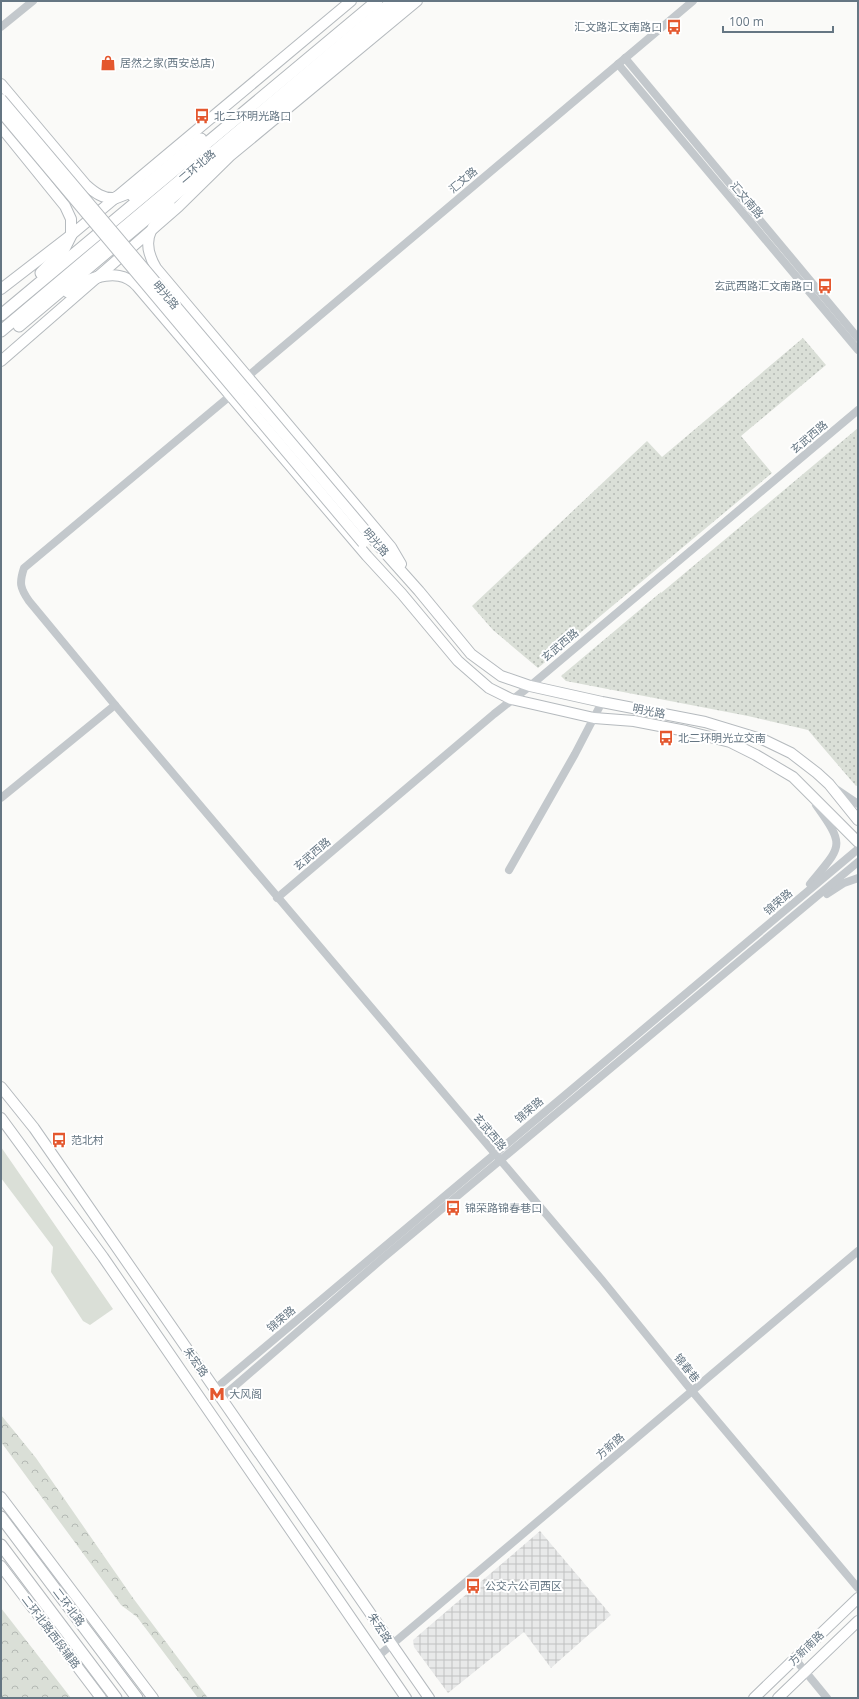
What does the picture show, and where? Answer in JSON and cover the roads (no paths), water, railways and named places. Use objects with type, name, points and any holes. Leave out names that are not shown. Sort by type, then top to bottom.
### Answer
[{"type":"highway","points":[[1,306],[366,1]]},
{"type":"highway","points":[[350,14],[377,1]]},
{"type":"highway","name":"二环北路","points":[[1,331],[315,60],[377,1]]},
{"type":"highway","name":"二环北路","points":[[1,315],[315,60],[394,1]]},
{"type":"highway","points":[[19,326],[406,1]]},
{"type":"highway","points":[[295,93],[332,29]]},
{"type":"highway","points":[[153,228],[172,200],[199,175]]},
{"type":"highway","points":[[115,198],[128,193],[154,177]]},
{"type":"highway","points":[[41,273],[64,249],[71,235]]},
{"type":"highway","points":[[1,337],[75,287],[98,277]]},
{"type":"highway","name":"二环北路","points":[[1,1517],[137,1698]]},
{"type":"highway","name":"二环北路","points":[[1,1545],[116,1698]]},
{"type":"main road","points":[[1,289],[71,235],[351,1]]},
{"type":"main road","points":[[1,361],[178,207],[230,156],[417,1]]},
{"type":"main road","points":[[1,84],[86,185],[101,196],[115,198]]},
{"type":"main road","name":"明光路","points":[[1,99],[366,539],[402,594]]},
{"type":"main road","name":"明光路","points":[[1,112],[366,539],[419,591],[471,654],[501,676],[530,686],[705,722],[764,740],[791,753],[804,762],[829,784],[858,820]]},
{"type":"main road","points":[[1,127],[65,206],[71,219],[71,235]]},
{"type":"main road","points":[[153,228],[148,242],[151,260],[156,268],[391,547],[419,591]]},
{"type":"main road","name":"明光路","points":[[98,277],[116,275],[130,279],[366,556],[402,594],[458,661],[489,688],[511,699],[594,718],[634,721],[686,731],[730,742],[792,777],[858,842]]},
{"type":"main road","name":"朱宏路","points":[[1,1082],[4,1090],[34,1128],[119,1254],[215,1389],[428,1698]]},
{"type":"main road","name":"朱宏路","points":[[2,1120],[103,1257],[406,1698]]},
{"type":"main road","points":[[1,1497],[153,1698]]},
{"type":"main road","name":"二环北路西段辅路","points":[[1,1566],[101,1698]]},
{"type":"main road","name":"方新南路","points":[[754,1698],[858,1598]]},
{"type":"main road","name":"方新南路","points":[[778,1698],[858,1621]]},
{"type":"street","points":[[1,27],[32,1]]},
{"type":"street","name":"汇文路","points":[[247,377],[693,1]]},
{"type":"street","name":"汇文南路","points":[[625,58],[858,338]]},
{"type":"street","name":"汇文南路","points":[[618,64],[858,350]]},
{"type":"street","name":"玄武西路","points":[[230,396],[24,568],[21,579],[22,590],[25,596],[115,705],[500,1161]]},
{"type":"street","name":"玄武西路","points":[[277,898],[511,699],[530,686],[858,410]]},
{"type":"street","points":[[509,870],[602,702]]},
{"type":"street","points":[[1,798],[115,705]]},
{"type":"street","points":[[829,784],[858,804]]},
{"type":"street","points":[[797,900],[833,856],[836,847],[835,832],[807,791]]},
{"type":"street","name":"锦荣路","points":[[215,1389],[858,849]]},
{"type":"street","name":"锦荣路","points":[[221,1398],[375,1266],[858,862]]},
{"type":"street","points":[[800,910],[844,883],[858,878]]},
{"type":"street","name":"锦春巷","points":[[500,1161],[602,1280],[692,1391],[858,1588]]},
{"type":"street","name":"方新路","points":[[377,1657],[392,1646],[858,1251]]},
{"type":"street","points":[[795,1659],[827,1698]]},
{"type":"place","name":"汇文路汇文南路口","points":[[674,27]]},
{"type":"place","name":"居然之家(西安总店)","points":[[108,63]]},
{"type":"place","name":"北二环明光路口","points":[[202,116]]},
{"type":"place","name":"玄武西路汇文南路口","points":[[825,286]]},
{"type":"place","name":"北二环明光立交南","points":[[666,738]]},
{"type":"place","name":"范北村","points":[[59,1140]]},
{"type":"place","name":"锦荣路锦春巷口","points":[[453,1208]]},
{"type":"place","name":"大风阁","points":[[217,1394]]},
{"type":"place","name":"公交六公司西区","points":[[473,1586]]}]
